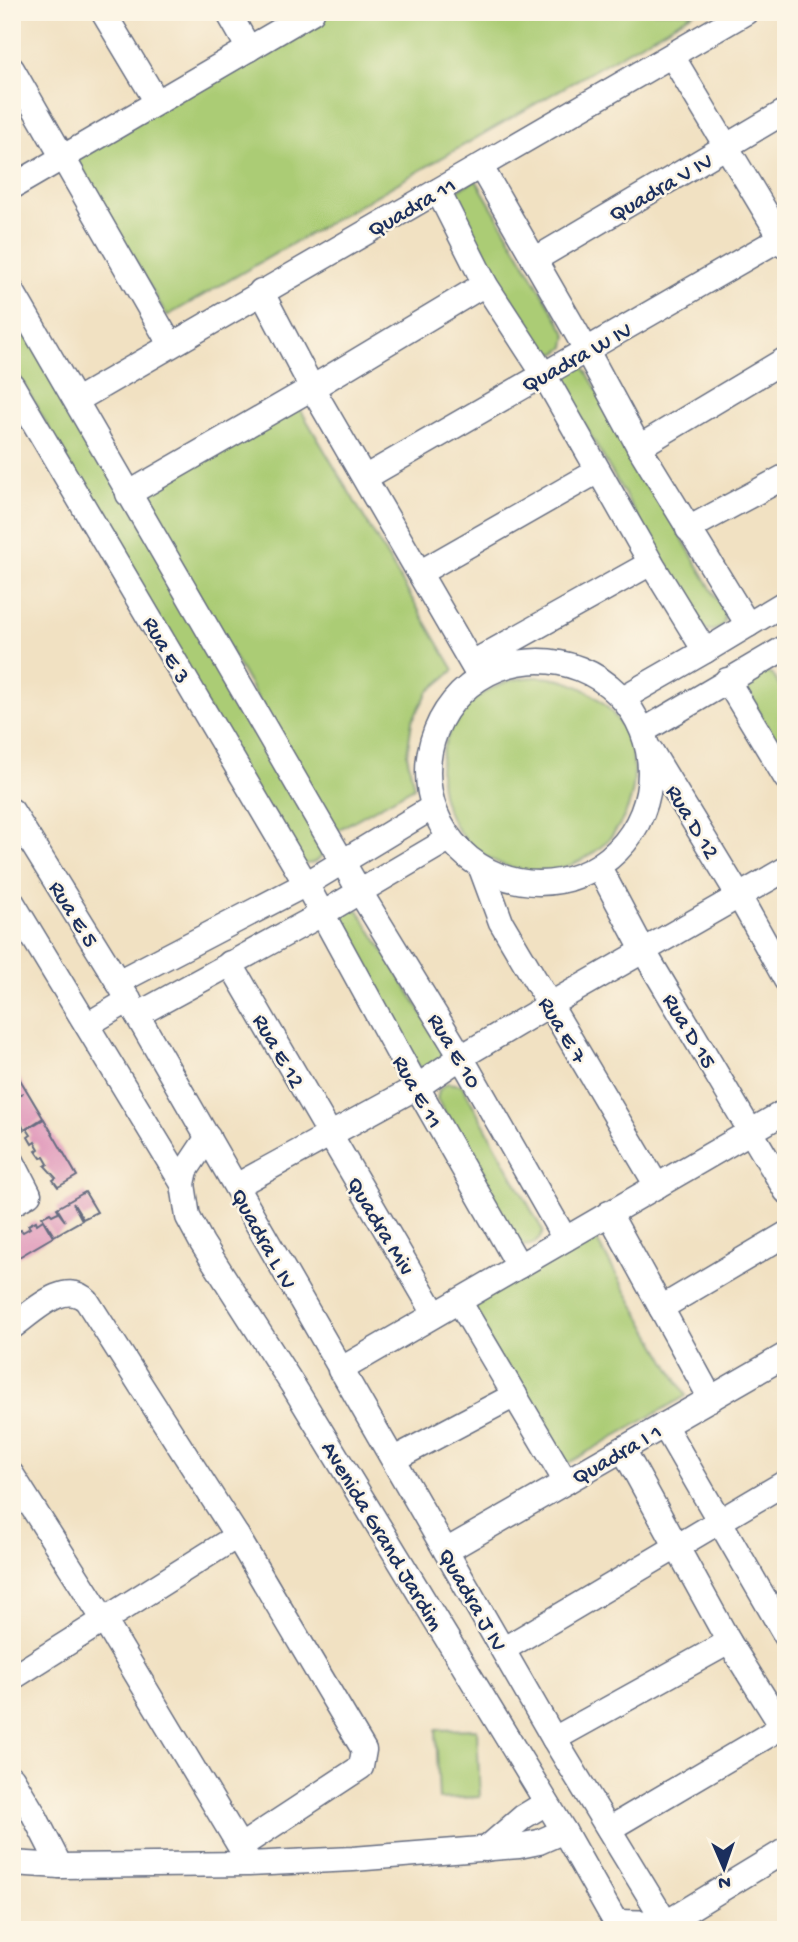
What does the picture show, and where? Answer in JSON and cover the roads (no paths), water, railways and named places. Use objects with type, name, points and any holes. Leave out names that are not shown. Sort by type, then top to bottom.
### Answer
[{"type":"street","points":[[103,12],[158,102]]},
{"type":"street","points":[[228,12],[249,49]]},
{"type":"street","points":[[12,187],[312,12]]},
{"type":"street","name":"Quadra 11","points":[[77,400],[746,12]]},
{"type":"street","points":[[673,56],[784,240]]},
{"type":"street","points":[[12,69],[170,344]]},
{"type":"street","name":"Quadra V IV","points":[[534,260],[786,111]]},
{"type":"street","points":[[481,167],[639,447],[748,625]]},
{"type":"street","points":[[439,191],[485,284],[543,373],[705,652]]},
{"type":"street","name":"Quadra W IV","points":[[366,477],[543,373],[784,240]]},
{"type":"street","points":[[128,494],[485,284]]},
{"type":"street","name":"Rua E 10","points":[[12,291],[360,892],[461,1057],[565,1239]]},
{"type":"street","points":[[261,291],[312,388],[476,669]]},
{"type":"street","points":[[639,447],[786,359]]},
{"type":"street","name":"Rua E 3","points":[[12,385],[322,915]]},
{"type":"street","points":[[421,572],[598,471]]},
{"type":"street","points":[[688,529],[786,476]]},
{"type":"street","points":[[476,669],[537,661],[561,663],[584,670],[605,682],[623,698],[646,739],[651,781],[643,814],[625,844],[599,867],[561,882],[519,882],[481,868],[449,839],[433,807],[427,775],[431,744],[443,715],[476,669],[651,562]]},
{"type":"street","points":[[623,698],[786,602]]},
{"type":"street","points":[[646,739],[727,680],[782,658]]},
{"type":"street","points":[[727,680],[786,778]]},
{"type":"street","name":"Rua D 12","points":[[646,739],[786,980]]},
{"type":"street","points":[[87,1025],[306,884],[433,807]]},
{"type":"street","name":"Rua E 5","points":[[12,811],[128,999]]},
{"type":"street","points":[[128,999],[230,963],[322,915],[449,839]]},
{"type":"street","name":"Rua D 15","points":[[599,867],[643,950],[786,1192]]},
{"type":"street","name":"Rua E 7","points":[[481,868],[501,922],[657,1186]]},
{"type":"street","points":[[236,1186],[330,1137],[417,1087],[549,1004],[786,869]]},
{"type":"street","points":[[12,902],[183,1184]]},
{"type":"street","name":"Rua E 11","points":[[322,915],[519,1266]]},
{"type":"street","name":"Rua E 12","points":[[230,963],[330,1137]]},
{"type":"street","name":"Quadra L IV","points":[[128,999],[394,1460]]},
{"type":"street","points":[[340,1370],[786,1111]]},
{"type":"street","points":[[183,1184],[186,1170],[208,1137]]},
{"type":"street","name":"Quadra Miv","points":[[330,1137],[435,1314]]},
{"type":"street","points":[[12,1161],[29,1194],[12,1204]]},
{"type":"street","name":"Avenida Grand Jardim","points":[[183,1184],[188,1217],[202,1243],[294,1387],[564,1831],[618,1926]]},
{"type":"street","points":[[609,1213],[711,1399]]},
{"type":"street","points":[[660,1308],[786,1234]]},
{"type":"street","points":[[12,1327],[60,1294],[75,1292],[82,1295],[237,1536],[364,1750],[361,1767],[245,1855]]},
{"type":"street","points":[[459,1301],[566,1482]]},
{"type":"street","name":"Quadra I 1","points":[[446,1551],[786,1356]]},
{"type":"street","points":[[394,1460],[515,1395]]},
{"type":"street","points":[[664,1425],[720,1520],[778,1608],[786,1636]]},
{"type":"street","points":[[609,1829],[784,1730],[729,1642],[623,1449]]},
{"type":"street","name":"Quadra J IV","points":[[394,1460],[554,1739],[668,1927]]},
{"type":"street","points":[[12,1475],[104,1620],[245,1855]]},
{"type":"street","points":[[504,1649],[786,1482]]},
{"type":"street","points":[[12,1678],[237,1536]]},
{"type":"street","points":[[554,1739],[729,1642]]},
{"type":"street","points":[[12,1779],[60,1866]]},
{"type":"street","points":[[486,1849],[523,1817],[546,1803]]},
{"type":"street","points":[[12,1863],[60,1866],[245,1855],[353,1859],[486,1849],[539,1842],[564,1831]]},
{"type":"street","points":[[618,1926],[668,1927],[786,1850]]}]
